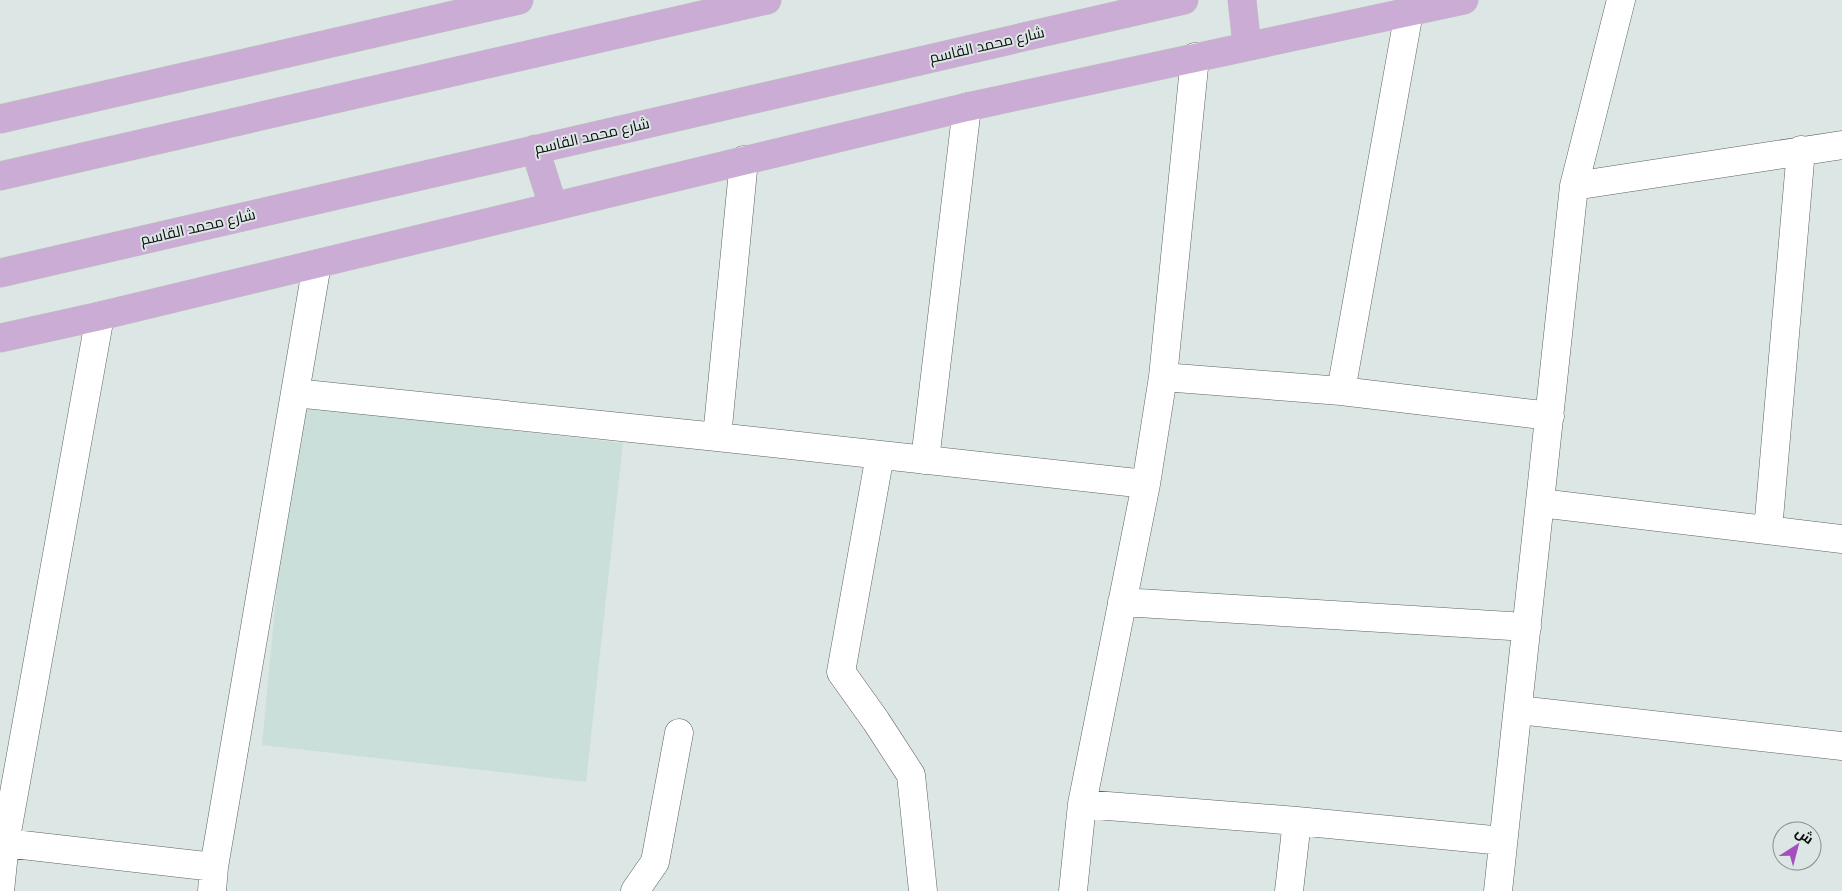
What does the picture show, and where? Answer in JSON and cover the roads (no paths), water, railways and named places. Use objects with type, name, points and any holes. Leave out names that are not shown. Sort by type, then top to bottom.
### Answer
[{"type":"main road","points":[[0,119],[519,0]]},
{"type":"main road","points":[[0,176],[767,0]]},
{"type":"main road","name":"شارع محمد القاسم","points":[[0,273],[1184,0]]},
{"type":"main road","points":[[1242,0],[1247,46]]},
{"type":"main road","points":[[0,338],[100,316],[967,107],[1464,0]]},
{"type":"main road","points":[[535,149],[553,206]]},
{"type":"street","points":[[1498,891],[1574,186],[1621,0]]},
{"type":"street","points":[[1341,391],[1409,12]]},
{"type":"street","points":[[1073,891],[1082,804],[1146,484],[1163,377],[1195,57]]},
{"type":"street","points":[[925,460],[967,107]]},
{"type":"street","points":[[1574,186],[1842,145]]},
{"type":"street","points":[[1768,530],[1801,150]]},
{"type":"street","points":[[718,437],[744,160]]},
{"type":"street","points":[[5,843],[213,879],[317,264]]},
{"type":"street","points":[[0,891],[10,756],[100,316]]},
{"type":"street","points":[[1163,377],[1341,391],[1550,416]]},
{"type":"street","points":[[295,393],[1146,484]]},
{"type":"street","points":[[880,455],[841,672],[911,775],[923,891]]},
{"type":"street","points":[[1540,503],[1842,539]]},
{"type":"street","points":[[1122,602],[1526,627]]},
{"type":"street","points":[[1518,710],[1842,746]]},
{"type":"street","points":[[635,891],[655,862],[679,733]]},
{"type":"street","points":[[1082,804],[1297,821],[1504,841]]},
{"type":"street","points":[[1289,891],[1297,821]]}]
